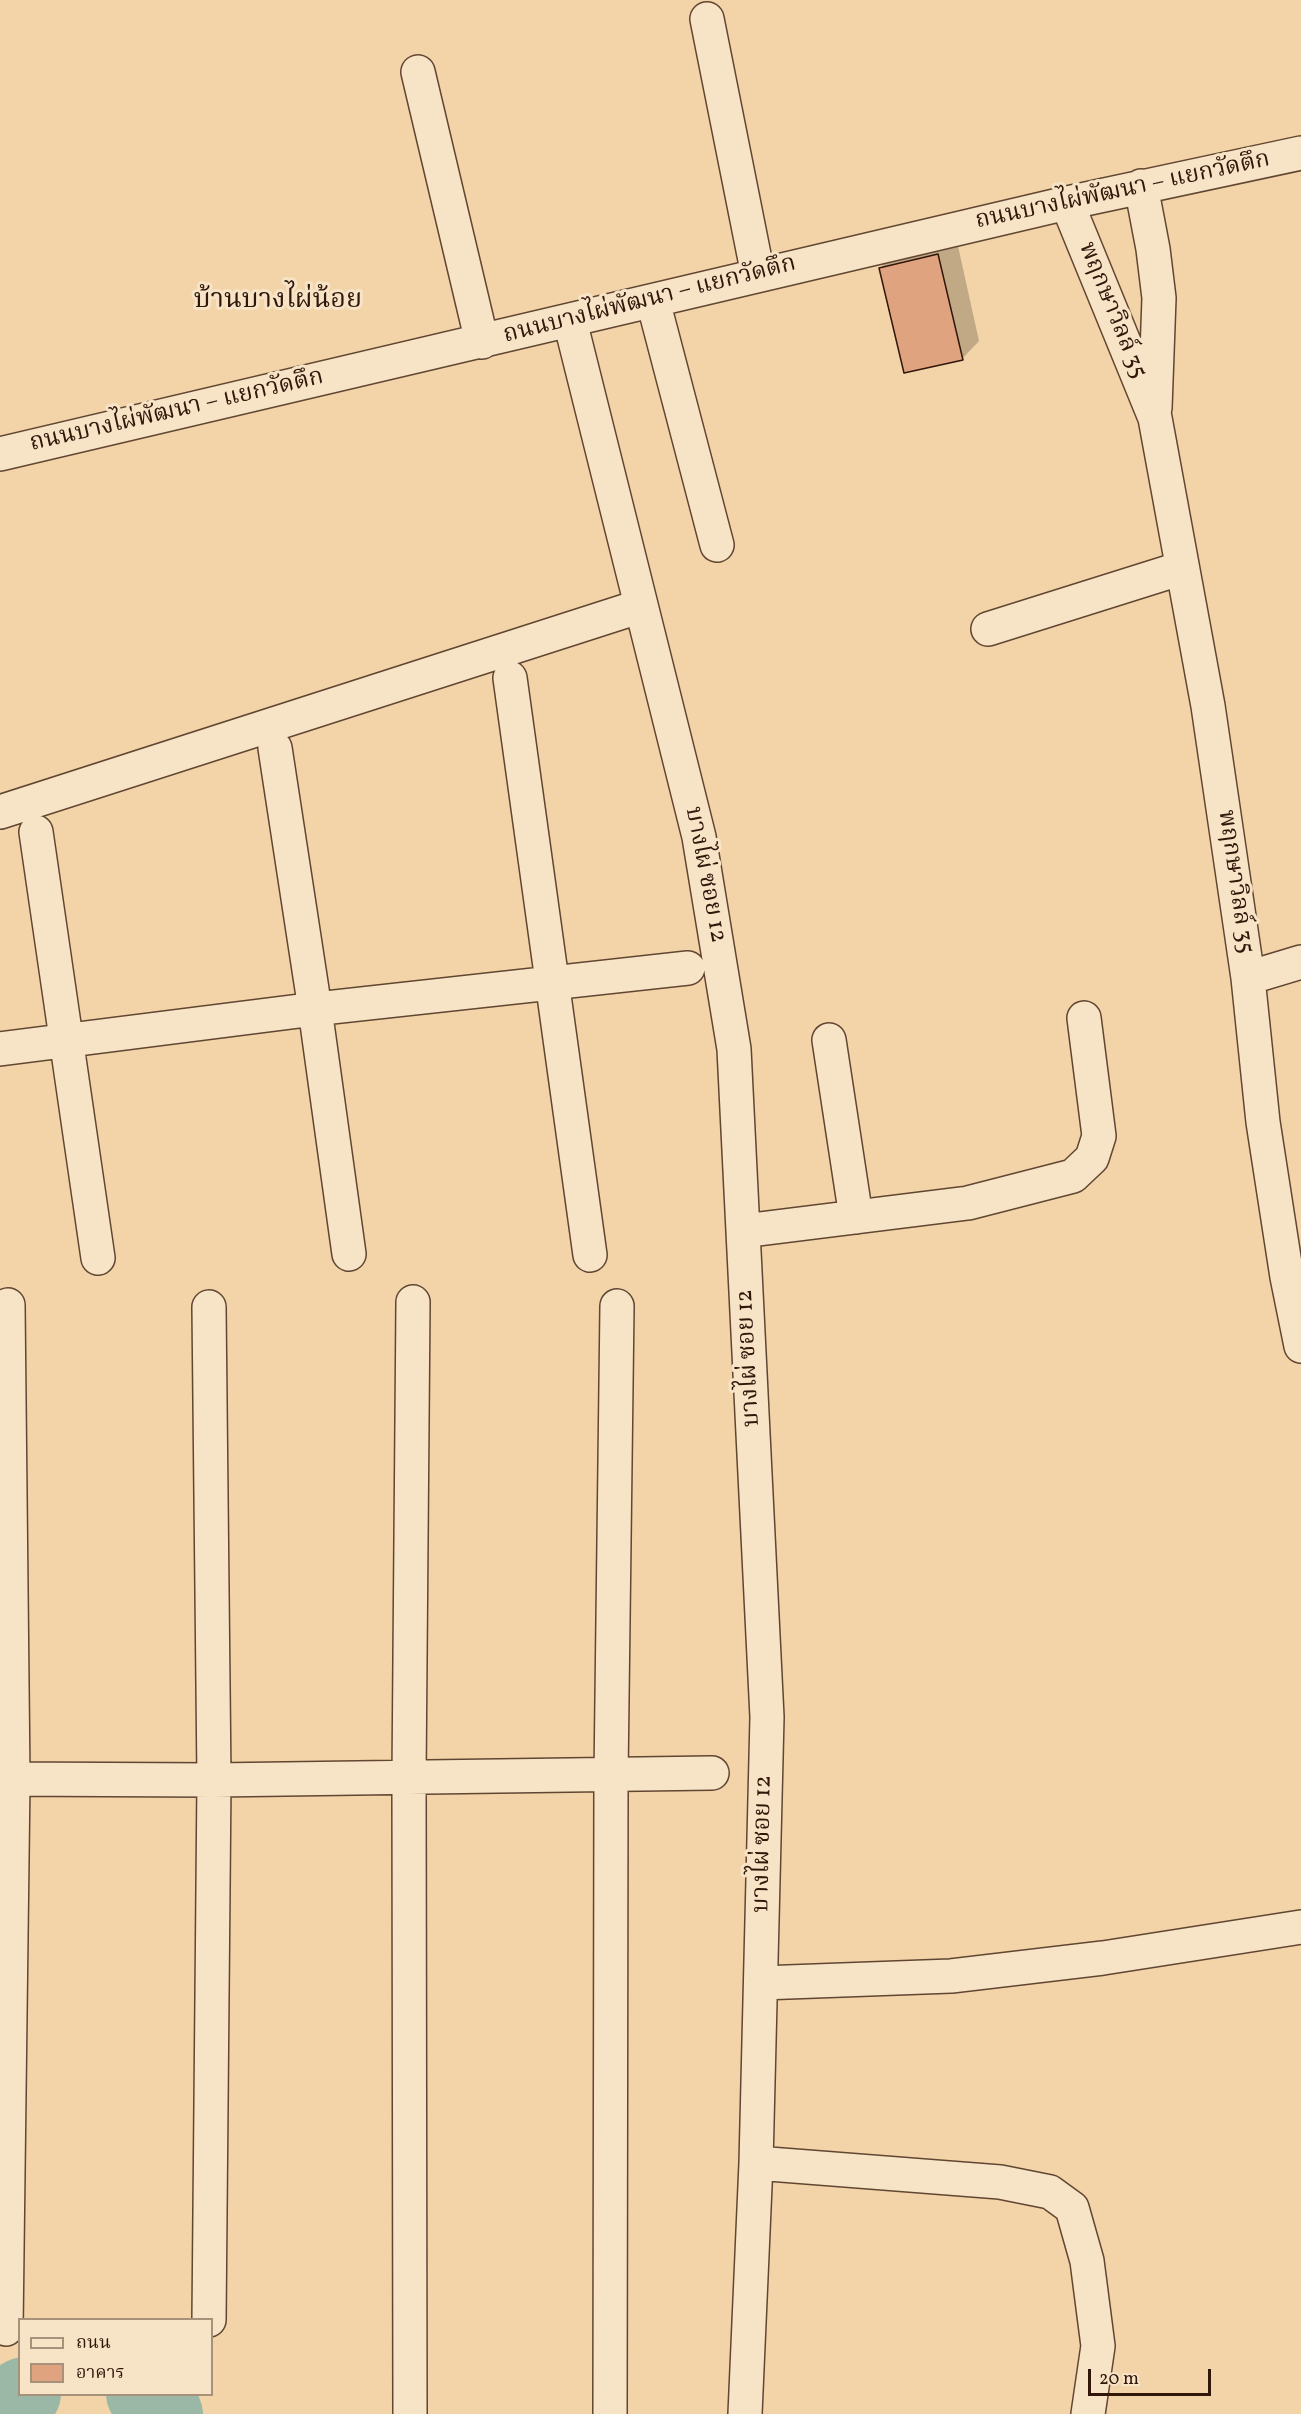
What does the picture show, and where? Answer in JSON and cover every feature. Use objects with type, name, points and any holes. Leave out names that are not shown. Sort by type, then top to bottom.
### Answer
[{"type":"street","points":[[707,20],[758,275]]},
{"type":"street","points":[[418,72],[482,342]]},
{"type":"street","name":"ถนนบางไผ่พัฒนา – แยกวัดตึก","points":[[0,454],[251,393],[482,342],[1067,203],[1301,153]]},
{"type":"street","name":"พฤกษาวิลล์ 35","points":[[1142,186],[1159,298],[1155,418]]},
{"type":"street","name":"พฤกษาวิลล์ 35","points":[[1067,203],[1155,418],[1208,706],[1248,978],[1263,1122],[1287,1277],[1301,1346]]},
{"type":"street","points":[[652,301],[717,545]]},
{"type":"street","name":"บางไผ่ ซอย 12","points":[[570,321],[699,837],[734,1049],[767,1717],[756,2163],[745,2414]]},
{"type":"street","points":[[988,629],[1182,568]]},
{"type":"street","points":[[0,812],[336,701],[641,606]]},
{"type":"street","points":[[510,678],[590,1255]]},
{"type":"street","points":[[275,748],[315,1009],[349,1254]]},
{"type":"street","points":[[36,832],[98,1258]]},
{"type":"street","points":[[1248,978],[1301,962]]},
{"type":"street","points":[[0,1049],[315,1009],[688,968]]},
{"type":"street","points":[[743,1231],[968,1203],[1073,1176],[1092,1158],[1100,1136],[1084,1018]]},
{"type":"street","points":[[829,1040],[856,1217]]},
{"type":"street","points":[[410,2414],[409,1777],[413,1302]]},
{"type":"street","points":[[6,2329],[8,1305]]},
{"type":"street","points":[[610,2414],[611,1776],[617,1306]]},
{"type":"street","points":[[209,1307],[214,1780],[209,2318]]},
{"type":"street","points":[[6,1779],[214,1780],[712,1773]]},
{"type":"street","points":[[760,1983],[951,1976],[1103,1958],[1301,1927]]},
{"type":"street","points":[[756,2163],[1000,2182],[1050,2192],[1071,2208],[1088,2260],[1098,2346],[1088,2414]]},
{"type":"building","points":[[938,254],[963,360],[904,373],[879,268]]},
{"type":"waterway","points":[[0,2407],[20,2396]]},
{"type":"waterway","points":[[145,2396],[166,2414]]},
{"type":"district","name":"บ้านบางไผ่น้อย","points":[[278,302]]}]
